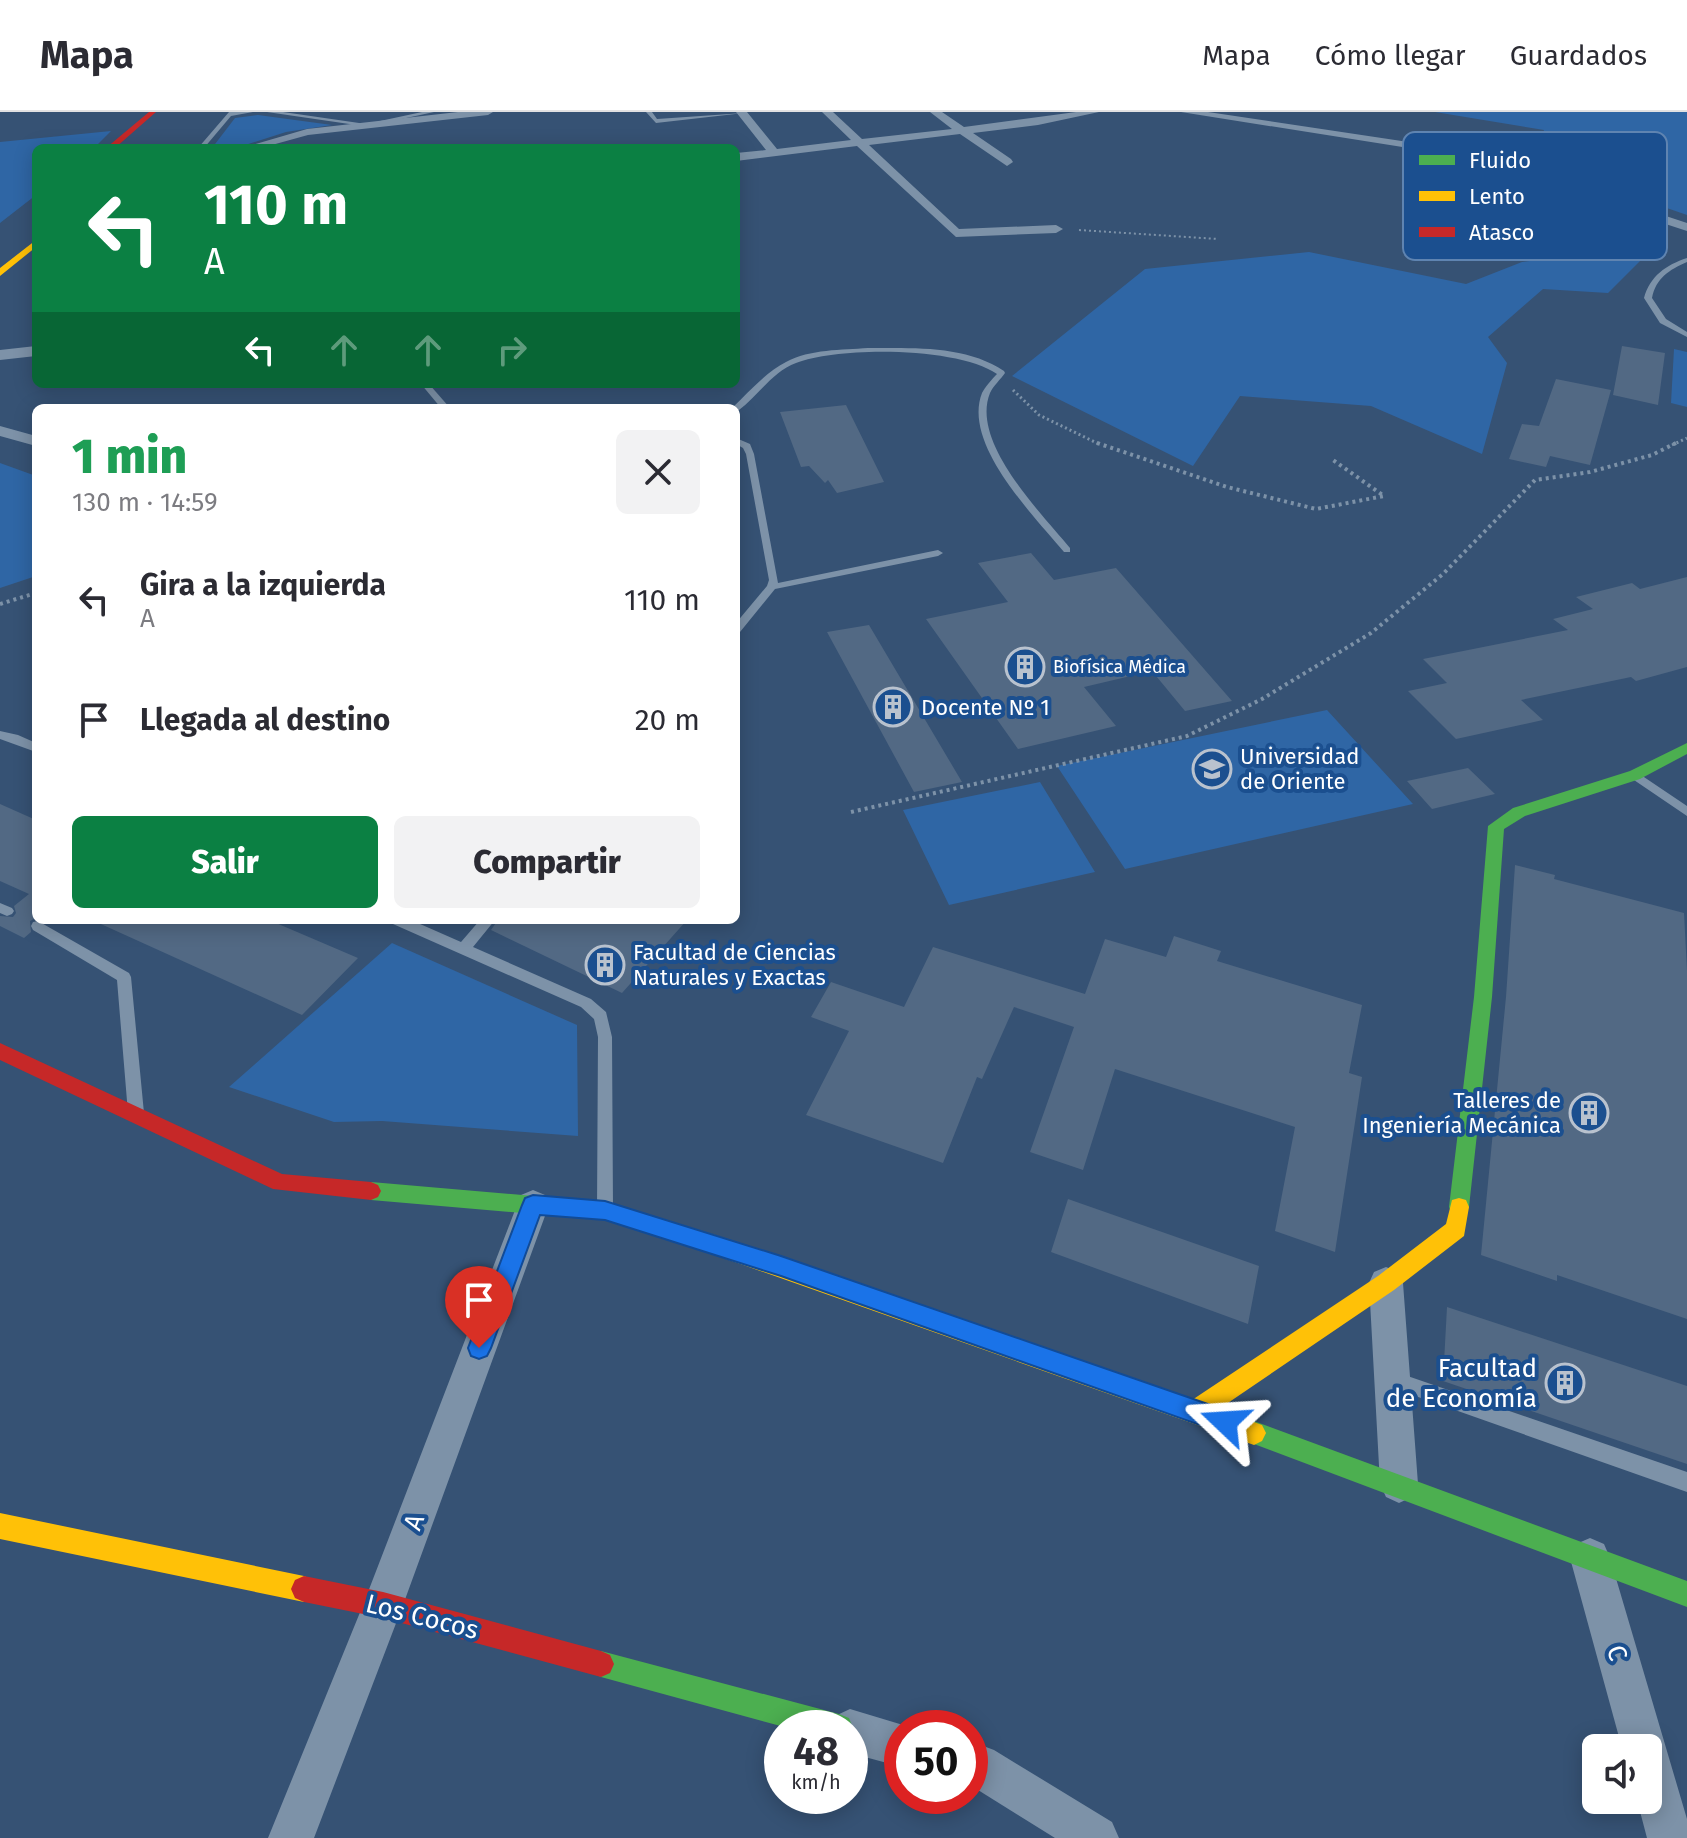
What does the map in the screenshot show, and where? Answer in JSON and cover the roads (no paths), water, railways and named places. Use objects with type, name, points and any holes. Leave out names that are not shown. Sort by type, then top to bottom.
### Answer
[{"type":"main road","points":[[115,144],[153,112]]},
{"type":"main road","points":[[1,272],[32,246]]},
{"type":"main road","points":[[1196,1411],[1386,1283],[1456,1229],[1483,997],[1496,826],[1519,812],[1635,775],[1687,748]]},
{"type":"main road","points":[[0,1051],[280,1183],[605,1211],[781,1266],[1196,1411],[1399,1484],[1687,1594]]},
{"type":"main road","name":"Los Cocos","points":[[0,1526],[383,1605],[772,1710]]},
{"type":"street","points":[[263,144],[307,132],[383,121],[488,112]]},
{"type":"street","points":[[741,112],[774,152]]},
{"type":"street","points":[[827,112],[956,233],[1056,229]]},
{"type":"street","points":[[935,112],[1007,162]]},
{"type":"street","points":[[1023,112],[1038,122]]},
{"type":"street","points":[[740,156],[1038,122],[1094,112]]},
{"type":"street","points":[[1186,112],[1403,144]]},
{"type":"street","points":[[1667,220],[1687,227]]},
{"type":"street","points":[[0,355],[32,351]]},
{"type":"street","points":[[0,431],[32,440]]},
{"type":"street","name":"A","points":[[291,1838],[383,1605],[533,1205]]},
{"type":"street","points":[[1386,1283],[1399,1484]]},
{"type":"street","name":"C","points":[[1590,1558],[1640,1734]]},
{"type":"street","points":[[988,1771],[1096,1838]]},
{"type":"street","points":[[1662,1810],[1670,1838]]},
{"type":"lane","points":[[204,144],[230,114],[250,112]]},
{"type":"lane","points":[[270,112],[363,124]]},
{"type":"lane","points":[[383,121],[431,112]]},
{"type":"lane","points":[[649,112],[656,121],[741,112]]},
{"type":"lane","points":[[1687,260],[1660,274],[1650,287],[1648,298],[1663,321],[1687,335]]},
{"type":"lane","points":[[740,405],[791,361],[830,353],[866,350],[964,354],[995,364],[1001,373],[990,383],[982,407],[983,432],[1007,475],[1067,550]]},
{"type":"lane","points":[[428,388],[442,404]]},
{"type":"lane","points":[[740,443],[747,446],[750,454],[774,580],[772,587],[740,625]]},
{"type":"lane","points":[[772,587],[938,553]]},
{"type":"lane","points":[[0,735],[32,747]]},
{"type":"lane","points":[[1635,775],[1687,812]]},
{"type":"lane","points":[[407,924],[586,1003],[601,1016],[605,1037],[605,1211]]},
{"type":"lane","points":[[462,950],[485,924]]},
{"type":"lane","points":[[38,926],[124,977],[137,1117]]},
{"type":"lane","points":[[1392,1380],[1687,1482]]},
{"type":"place","name":"Biofísica Médica","points":[[1025,667]]},
{"type":"place","name":"Docente Nº 1","points":[[893,707]]},
{"type":"place","name":"Universidad de Oriente","points":[[1212,769]]},
{"type":"place","name":"Facultad de Ciencias Naturales y Exactas","points":[[605,965]]},
{"type":"place","name":"Talleres de Ingeniería Mecánica","points":[[1589,1113]]},
{"type":"place","name":"Facultad de Economía","points":[[1565,1383]]}]
